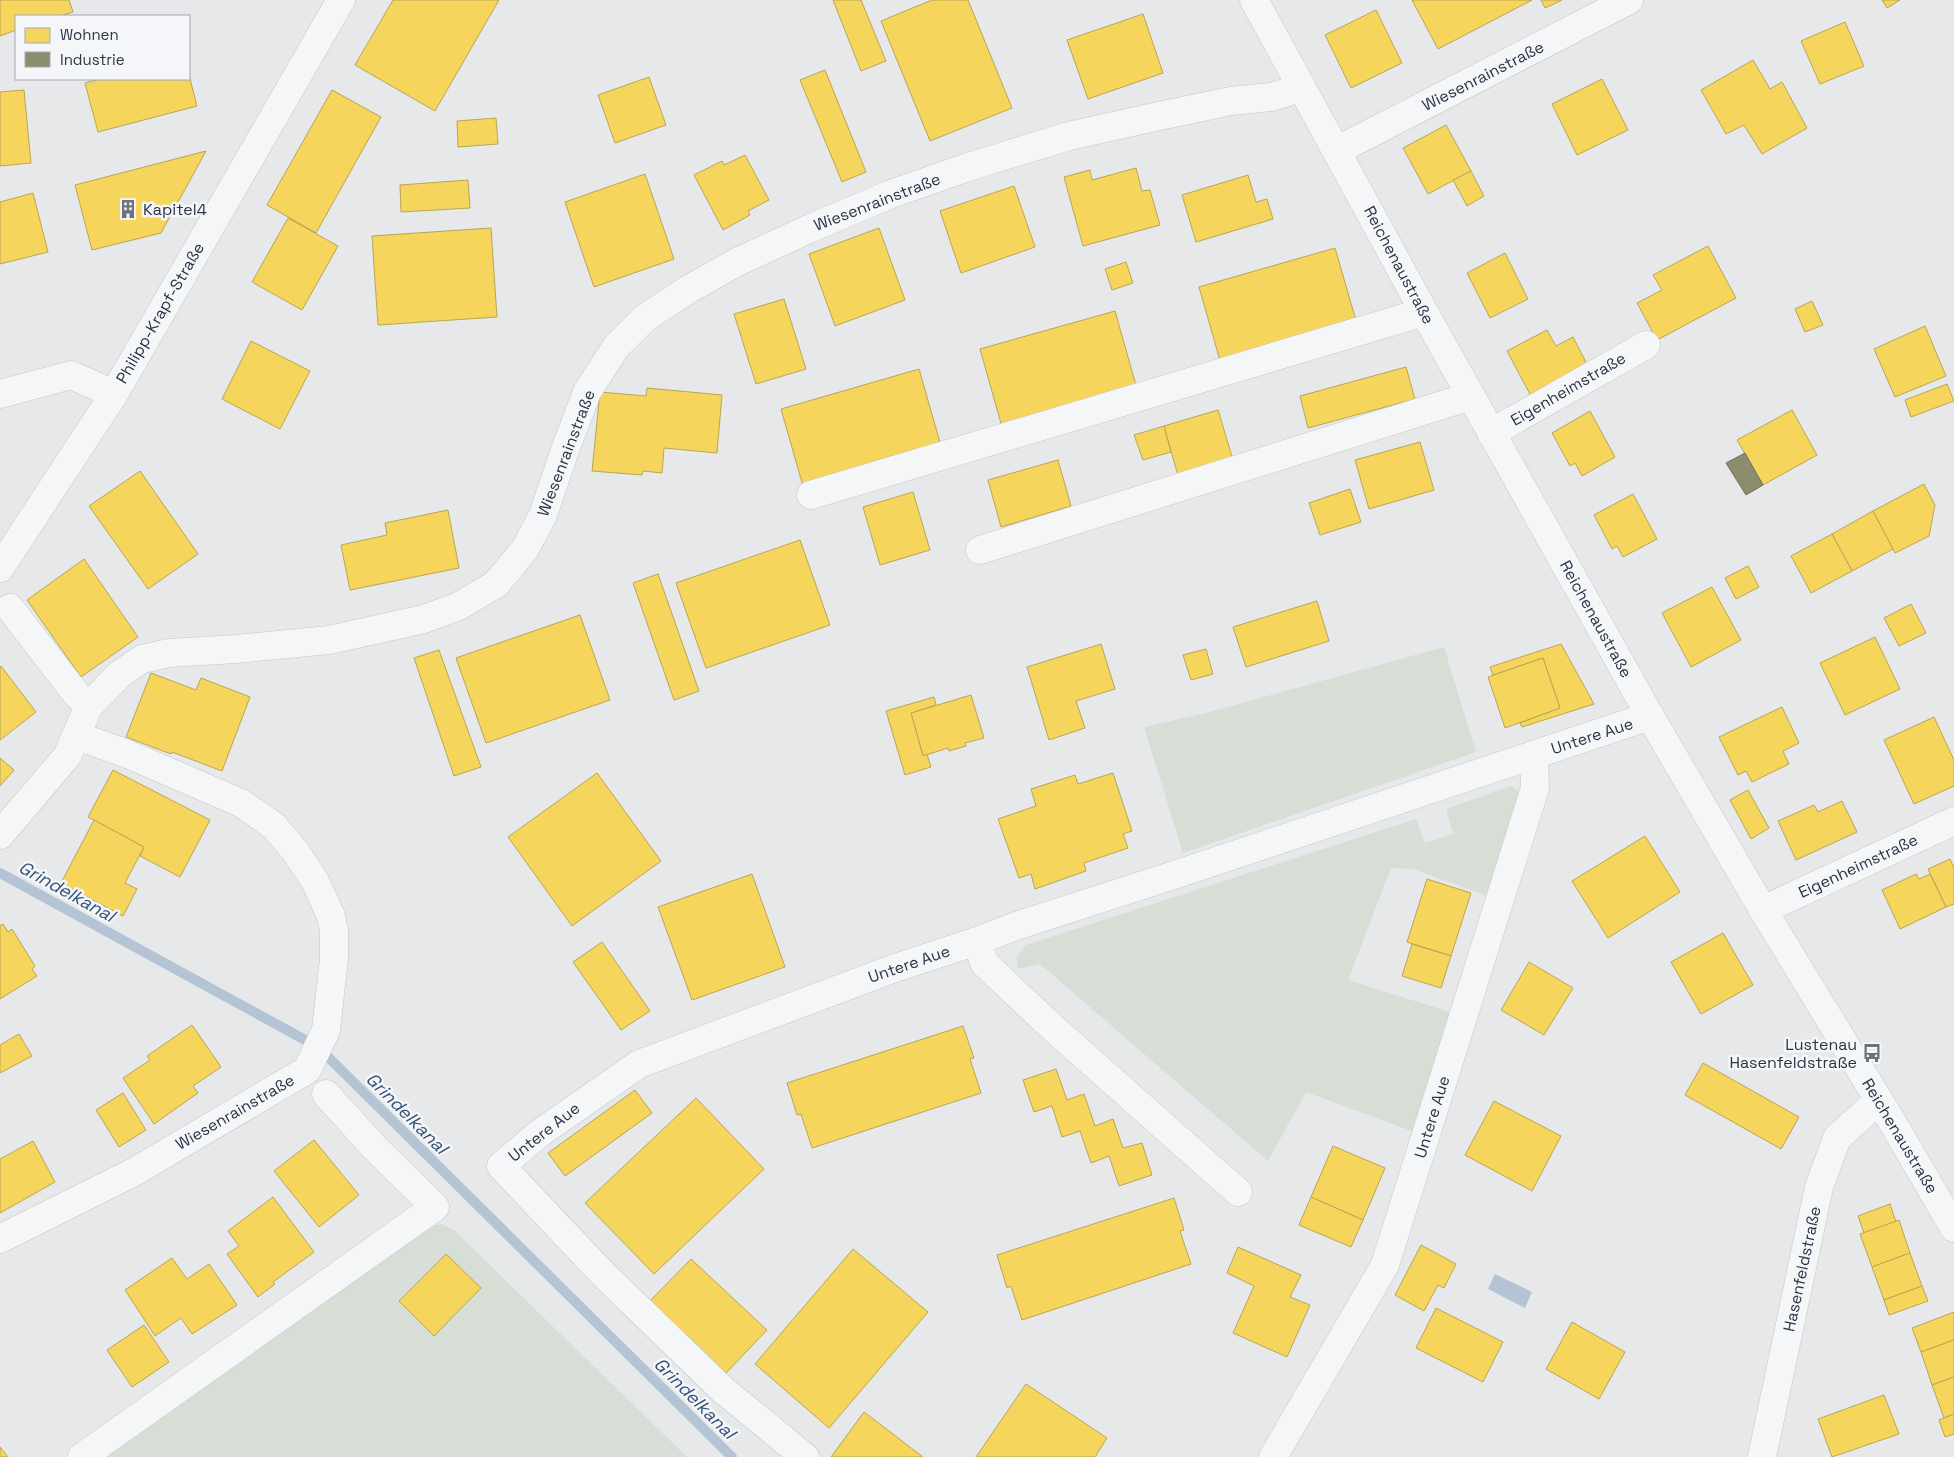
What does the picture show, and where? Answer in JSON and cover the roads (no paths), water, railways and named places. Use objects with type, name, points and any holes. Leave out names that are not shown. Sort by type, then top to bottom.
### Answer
[{"type":"street","name":"Philipp-Krapf-Straße","points":[[0,568],[114,394],[341,0]]},
{"type":"street","name":"Reichenaustraße","points":[[1254,0],[1424,312],[1650,716],[1763,910],[1879,1100],[1954,1228]]},
{"type":"street","name":"Wiesenrainstraße","points":[[1336,151],[1629,0]]},
{"type":"street","name":"Wiesenrainstraße","points":[[0,835],[67,756],[89,706],[120,674],[142,659],[169,653],[329,640],[424,619],[459,606],[496,584],[525,549],[543,515],[587,392],[616,347],[645,318],[689,289],[737,262],[811,228],[891,194],[968,167],[1069,136],[1231,102],[1270,97],[1300,86]]},
{"type":"street","points":[[812,495],[1424,312]]},
{"type":"street","name":"Eigenheimstraße","points":[[1491,433],[1646,345]]},
{"type":"street","points":[[0,394],[71,375],[114,394]]},
{"type":"street","points":[[980,550],[1471,396]]},
{"type":"street","points":[[10,608],[77,695],[89,706]]},
{"type":"street","name":"Untere Aue","points":[[805,1457],[722,1390],[605,1276],[501,1166],[540,1133],[639,1064],[895,968],[1016,926],[1650,716]]},
{"type":"street","name":"Wiesenrainstraße","points":[[0,1240],[134,1172],[307,1070],[326,1030],[334,959],[334,931],[331,916],[315,881],[295,851],[274,826],[241,803],[140,759],[77,736]]},
{"type":"street","name":"Untere Aue","points":[[1273,1457],[1385,1265],[1535,788],[1534,755]]},
{"type":"street","name":"Eigenheimstraße","points":[[1763,910],[1954,821]]},
{"type":"street","points":[[977,941],[984,963],[1052,1028],[1238,1192]]},
{"type":"street","points":[[82,1457],[435,1208],[374,1147],[326,1094]]},
{"type":"street","name":"Hasenfeldstraße","points":[[1762,1457],[1819,1187],[1837,1138],[1879,1100]]},
{"type":"water","points":[[1495,1274],[1532,1292],[1525,1308],[1488,1289]]},
{"type":"waterway","name":"Grindelkanal","points":[[0,873],[318,1047],[732,1457]]},
{"type":"place","name":"Kapitel4","points":[[128,209]]},
{"type":"place","name":"Lustenau Hasenfeldstraße","points":[[1872,1053]]}]
